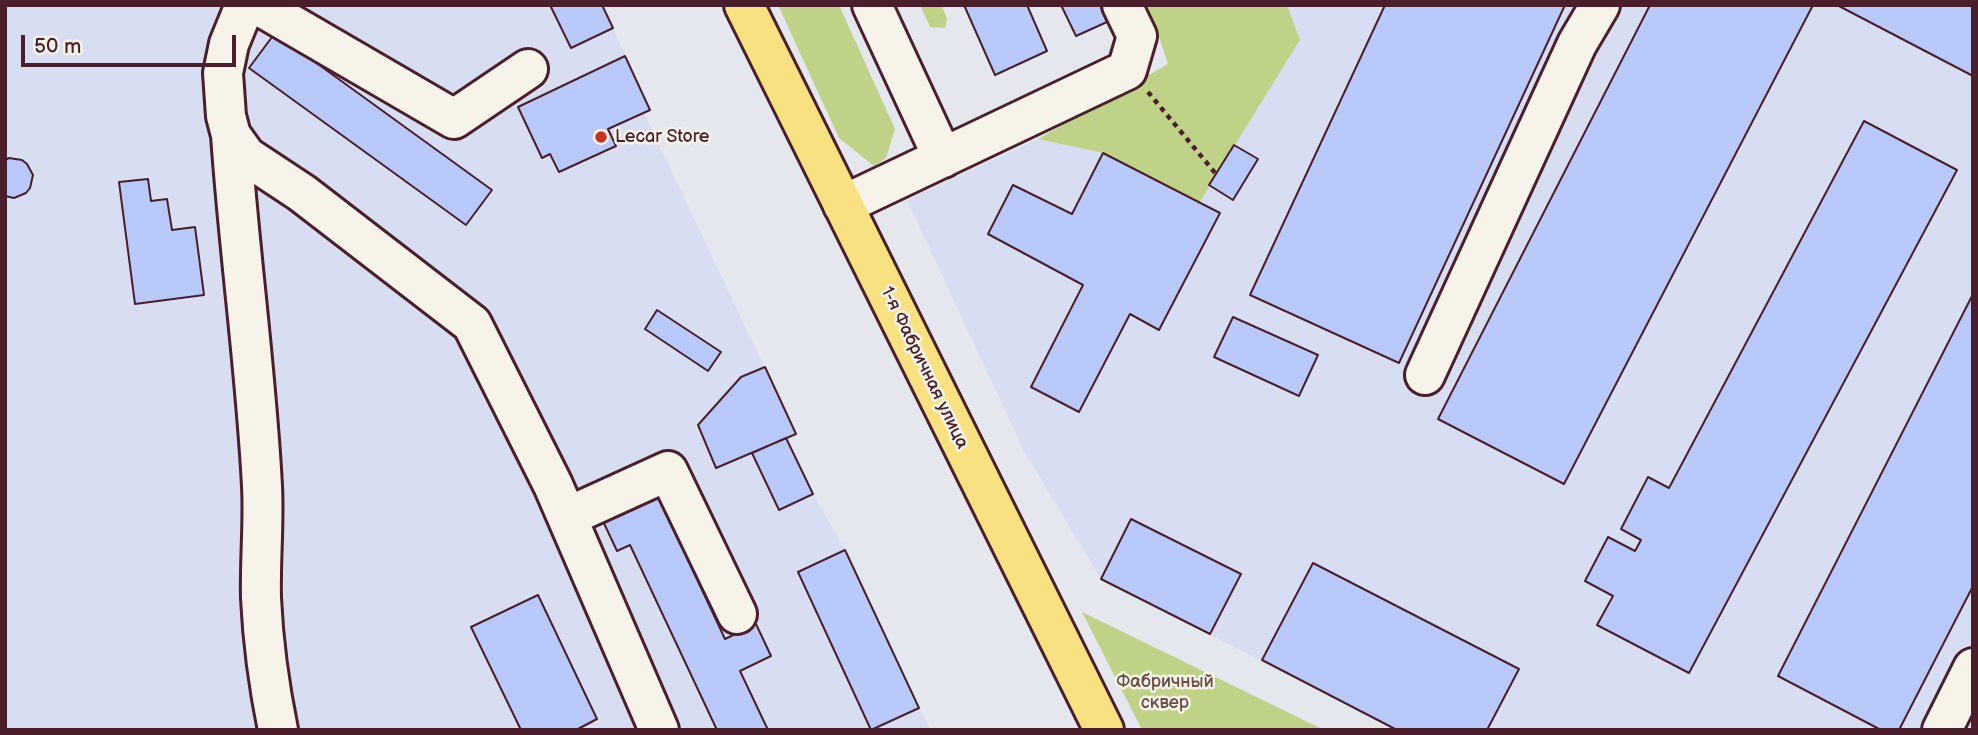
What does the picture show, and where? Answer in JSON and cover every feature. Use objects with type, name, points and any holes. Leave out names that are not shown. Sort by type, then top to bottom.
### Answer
[{"type":"main road","name":"1-я Фабричная улица","points":[[744,5],[1104,730]]},
{"type":"street","points":[[245,5],[229,44],[223,72],[262,485],[262,611],[268,680],[278,730]]},
{"type":"street","points":[[258,5],[454,119],[528,69]]},
{"type":"street","points":[[872,5],[943,158]]},
{"type":"street","points":[[843,205],[1127,70],[1137,36],[1122,5]]},
{"type":"street","points":[[1425,375],[1577,44],[1600,5]]},
{"type":"street","points":[[231,135],[246,156],[302,193],[472,324],[567,517],[659,730]]},
{"type":"street","points":[[567,517],[668,471],[737,614]]},
{"type":"street","points":[[1942,730],[1973,668]]},
{"type":"path","points":[[1147,91],[1216,174]]},
{"type":"shaded area","points":[[5,5],[602,5],[650,110],[644,113],[796,434],[786,439],[845,550],[931,730],[5,730]]},
{"type":"shaded area","points":[[1287,5],[1973,5],[1973,730],[1397,730],[1101,579],[1024,451],[907,200],[1038,139],[1103,153],[1199,202],[1300,40]]},
{"type":"green space","points":[[778,5],[839,5],[895,129],[886,158],[874,166],[839,138]]},
{"type":"green space","points":[[920,5],[941,5],[947,18],[945,28],[930,27]]},
{"type":"green space","points":[[1144,5],[1287,5],[1300,40],[1199,203],[1103,153],[1038,139],[1168,64]]},
{"type":"green space","name":"Фабричный сквер","points":[[1082,612],[1324,730],[1142,730]]},
{"type":"building","points":[[550,5],[602,5],[613,28],[571,48]]},
{"type":"building","points":[[964,5],[1027,5],[1047,51],[995,75]]},
{"type":"building","points":[[1061,5],[1100,5],[1107,22],[1076,36]]},
{"type":"building","points":[[1385,5],[1565,5],[1399,363],[1250,295]]},
{"type":"building","points":[[1650,5],[1813,5],[1564,484],[1438,419]]},
{"type":"building","points":[[1837,5],[1973,5],[1973,76]]},
{"type":"building","points":[[275,33],[492,190],[466,225],[249,68]]},
{"type":"building","points":[[625,56],[650,110],[608,129],[616,146],[559,172],[550,154],[542,158],[518,107]]},
{"type":"building","points":[[1864,121],[1957,170],[1689,673],[1597,625],[1613,596],[1585,581],[1608,537],[1635,551],[1641,540],[1621,529],[1648,477],[1669,488]]},
{"type":"building","points":[[1234,145],[1258,159],[1233,200],[1209,185]]},
{"type":"building","points":[[1103,153],[1220,213],[1159,330],[1130,314],[1079,412],[1031,387],[1083,285],[988,234],[1013,185],[1072,214]]},
{"type":"building","points":[[5,160],[22,160],[33,175],[26,193],[14,198],[5,196]]},
{"type":"building","points":[[148,179],[151,201],[167,199],[172,230],[195,227],[204,295],[135,304],[119,182]]},
{"type":"building","points":[[1973,294],[1973,586],[1899,730],[1881,730],[1778,676]]},
{"type":"building","points":[[657,310],[721,352],[708,371],[645,329]]},
{"type":"building","points":[[1233,317],[1318,355],[1299,396],[1214,357]]},
{"type":"building","points":[[765,367],[796,434],[716,468],[698,425],[741,377]]},
{"type":"building","points":[[786,438],[813,494],[779,510],[752,453]]},
{"type":"building","points":[[657,493],[725,639],[756,624],[771,656],[740,671],[768,730],[717,730],[630,545],[617,551],[602,519]]},
{"type":"building","points":[[1131,519],[1241,574],[1210,634],[1101,579]]},
{"type":"building","points":[[845,550],[919,708],[871,730],[798,572]]},
{"type":"building","points":[[1313,563],[1519,669],[1487,730],[1397,730],[1262,660]]},
{"type":"building","points":[[538,595],[597,719],[576,730],[521,730],[471,627]]},
{"type":"place","name":"Lecar Store","points":[[601,137]]}]
